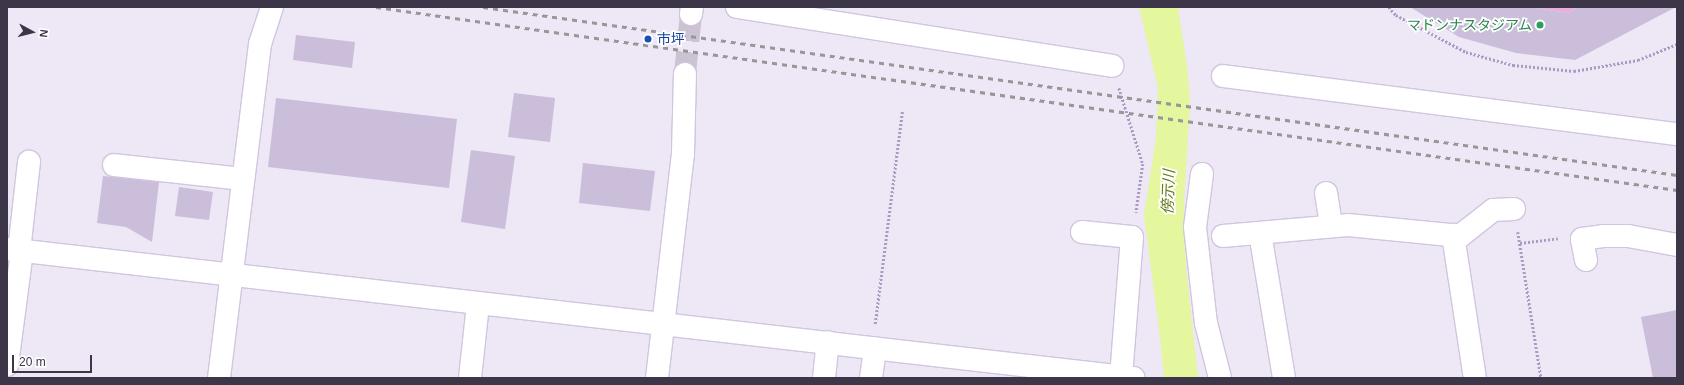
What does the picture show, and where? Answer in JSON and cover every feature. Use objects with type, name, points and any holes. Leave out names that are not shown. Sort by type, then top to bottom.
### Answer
[{"type":"street","points":[[219,378],[260,44],[272,7]]},
{"type":"street","points":[[737,7],[1112,66]]},
{"type":"street","points":[[657,378],[683,154],[685,74]]},
{"type":"street","points":[[1223,76],[1677,134]]},
{"type":"street","points":[[7,365],[16,250],[29,162]]},
{"type":"street","points":[[114,165],[243,179]]},
{"type":"street","points":[[1202,174],[1195,226],[1206,323],[1220,378]]},
{"type":"street","points":[[1326,193],[1331,226]]},
{"type":"street","points":[[1223,236],[1348,225],[1460,236],[1493,210],[1514,209]]},
{"type":"street","points":[[16,250],[478,304],[874,347],[1072,374],[1127,377],[1132,237],[1082,232]]},
{"type":"street","points":[[1260,233],[1284,378]]},
{"type":"street","points":[[1453,235],[1475,378]]},
{"type":"street","points":[[1586,260],[1582,239],[1603,236],[1628,236],[1677,245]]},
{"type":"street","points":[[470,378],[478,304]]},
{"type":"street","points":[[824,378],[828,342]]},
{"type":"street","points":[[871,378],[874,347]]},
{"type":"path","points":[[1389,7],[1396,15],[1466,52],[1513,65],[1574,71],[1638,60],[1677,44]]},
{"type":"path","points":[[874,347],[902,112]]},
{"type":"path","points":[[1514,209],[1541,378]]},
{"type":"path","points":[[1520,242],[1556,238],[1582,239]]},
{"type":"shaded area","points":[[1529,7],[1578,7],[1568,13]]},
{"type":"water","name":"傍示川","points":[[1139,7],[1178,7],[1188,73],[1190,104],[1184,203],[1186,267],[1198,378],[1164,378],[1144,215],[1156,138],[1158,88]]},
{"type":"building","name":"マドンナスタジアム","points":[[1410,7],[1529,7],[1568,13],[1578,7],[1676,7],[1575,60],[1516,53],[1459,37]]},
{"type":"building","points":[[296,35],[355,42],[352,68],[293,60]]},
{"type":"building","points":[[514,93],[555,98],[550,142],[508,137]]},
{"type":"building","points":[[276,98],[457,119],[449,188],[268,167]]},
{"type":"building","points":[[471,150],[515,156],[505,229],[461,222]]},
{"type":"building","points":[[583,163],[655,171],[650,211],[579,203]]},
{"type":"building","points":[[103,176],[159,182],[152,242],[126,227],[97,223]]},
{"type":"building","points":[[179,187],[213,192],[209,220],[175,216]]},
{"type":"building","points":[[1677,310],[1677,378],[1653,378],[1641,317]]},
{"type":"tunnel","points":[[685,74],[691,14]]},
{"type":"railway","points":[[376,7],[1677,190]]},
{"type":"railway","points":[[483,7],[1677,175]]},
{"type":"place","name":"マドンナスタジアム","points":[[1540,25]]},
{"type":"place","name":"市坪","points":[[648,39]]}]
